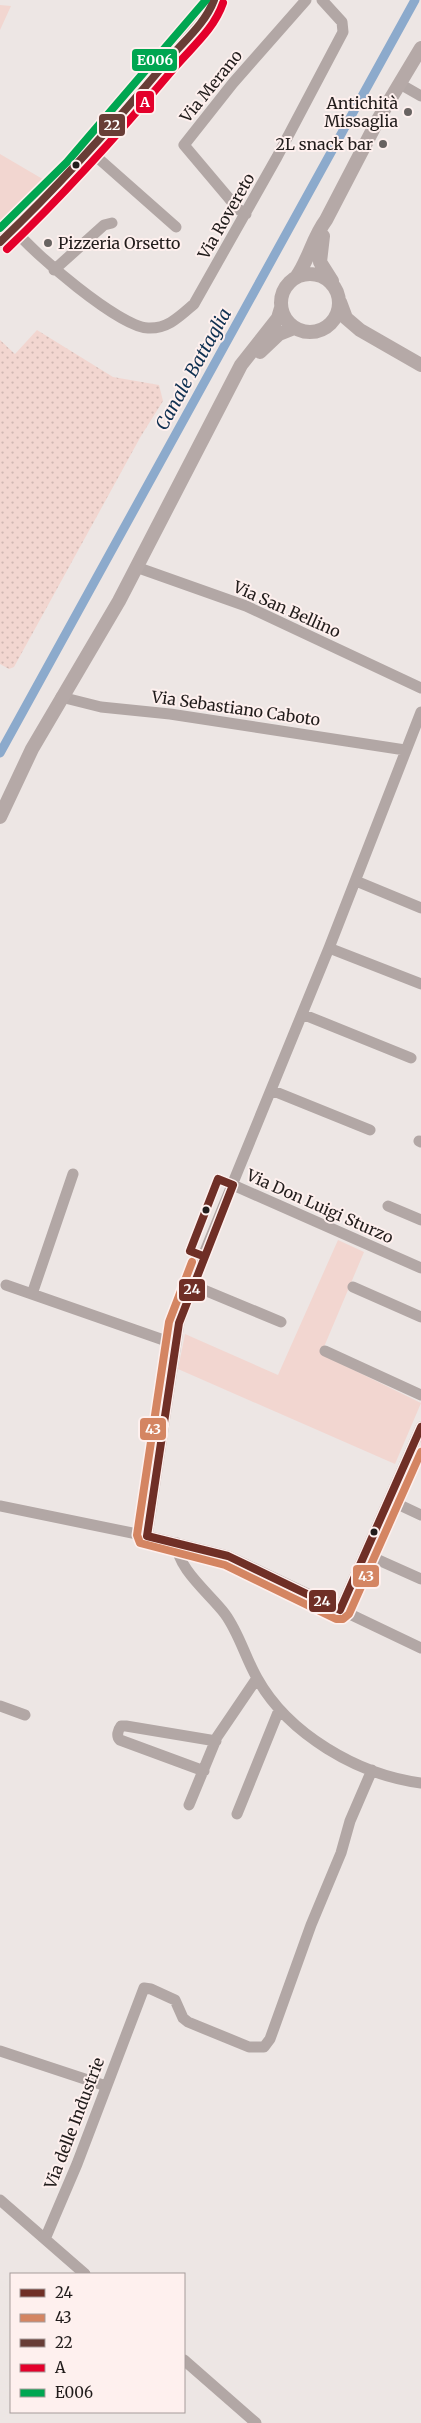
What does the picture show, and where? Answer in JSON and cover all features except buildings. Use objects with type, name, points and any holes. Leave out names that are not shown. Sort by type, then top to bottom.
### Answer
[{"type":"main road","points":[[0,817],[28,757],[136,567],[241,365],[278,318],[284,290],[297,276],[306,262],[320,229],[379,118],[421,48]]},
{"type":"main road","points":[[326,220],[321,242],[320,262],[338,292],[346,318],[360,330],[421,365]]},
{"type":"main road","points":[[297,276],[306,273],[316,274],[333,284]]},
{"type":"main road","points":[[329,326],[335,320],[340,302]]},
{"type":"main road","points":[[281,308],[284,316],[294,328],[312,332],[329,326],[342,326],[360,330]]},
{"type":"main road","points":[[232,385],[270,341],[294,328]]},
{"type":"street","points":[[0,242],[90,151],[213,4],[222,0]]},
{"type":"street","name":"Via Merano","points":[[246,214],[238,209],[184,146],[227,89],[306,0]]},
{"type":"street","name":"Via Rovereto","points":[[14,229],[24,242],[54,270],[134,325],[148,328],[174,322],[194,304],[246,214],[343,32],[342,22],[322,0]]},
{"type":"street","points":[[400,84],[421,96]]},
{"type":"street","points":[[90,151],[176,227]]},
{"type":"street","points":[[54,270],[104,225],[112,223]]},
{"type":"street","name":"Via San Bellino","points":[[136,567],[246,606],[421,688]]},
{"type":"street","name":"Via Sebastiano Caboto","points":[[62,697],[101,707],[170,714],[406,750]]},
{"type":"street","points":[[147,1536],[179,1323],[192,1285],[356,881],[421,712]]},
{"type":"street","points":[[356,881],[421,908]]},
{"type":"street","points":[[329,948],[421,984]]},
{"type":"street","points":[[302,1014],[411,1058]]},
{"type":"street","points":[[271,1090],[370,1130]]},
{"type":"street","points":[[32,1294],[73,1174]]},
{"type":"street","name":"Via Don Luigi Sturzo","points":[[233,1185],[421,1268]]},
{"type":"street","points":[[388,1206],[421,1220]]},
{"type":"street","points":[[6,1285],[175,1344]]},
{"type":"street","points":[[192,1285],[282,1322]]},
{"type":"street","points":[[353,1287],[421,1316]]},
{"type":"street","points":[[325,1351],[421,1395]]},
{"type":"street","points":[[340,1610],[421,1427]]},
{"type":"street","points":[[389,1500],[421,1515]]},
{"type":"street","points":[[0,1506],[204,1549],[252,1565],[340,1610],[421,1648]]},
{"type":"street","points":[[177,1543],[179,1558],[226,1615],[239,1637],[257,1678],[279,1710],[316,1740],[359,1766],[421,1783]]},
{"type":"street","points":[[365,1554],[421,1579]]},
{"type":"street","points":[[189,1805],[216,1741],[257,1678]]},
{"type":"street","points":[[0,1706],[25,1715]]},
{"type":"street","points":[[238,1814],[279,1710]]},
{"type":"street","points":[[204,1771],[120,1740],[118,1736],[119,1729],[121,1726],[126,1726],[216,1741]]},
{"type":"street","name":"Via delle Industrie","points":[[45,2239],[106,2086],[140,1992],[144,1988],[151,1988],[175,2000],[183,2018],[188,2022],[249,2047],[264,2047],[270,2040],[311,1925],[341,1853],[350,1821],[372,1770]]},
{"type":"street","points":[[0,2051],[106,2086]]},
{"type":"street","points":[[0,2200],[84,2273]]},
{"type":"street","points":[[185,2361],[256,2423]]},
{"type":"shaded area","points":[[0,5],[11,6],[0,30]]},
{"type":"shaded area","points":[[0,154],[46,181],[0,225]]},
{"type":"shaded area","points":[[37,330],[113,377],[159,385],[163,401],[141,436],[14,667],[9,669],[0,664],[0,340],[15,354]]},
{"type":"shaded area","points":[[338,1240],[364,1252],[321,1354],[421,1403],[395,1464],[178,1369],[185,1334],[278,1375]]},
{"type":"waterway","name":"Canale Battaglia","points":[[0,753],[415,0]]},
{"type":"transit line","name":"E006","points":[[0,228],[67,162],[206,0]]},
{"type":"transit line","name":"22","points":[[0,242],[66,176],[200,25],[214,0]]},
{"type":"transit line","name":"A","points":[[7,249],[73,183],[135,114],[209,29],[223,3]]},
{"type":"transit line","name":"24","points":[[203,1256],[190,1251],[218,1179],[233,1185],[179,1323],[147,1536],[228,1556],[340,1610],[421,1427]]},
{"type":"transit line","name":"43","points":[[192,1262],[169,1322],[137,1535],[140,1543],[225,1565],[336,1619],[343,1619],[349,1614],[421,1452]]},
{"type":"place","name":"Antichità Missaglia","points":[[408,112]]},
{"type":"place","name":"2L snack bar","points":[[383,144]]},
{"type":"place","name":"Pizzeria Orsetto","points":[[48,243]]}]
